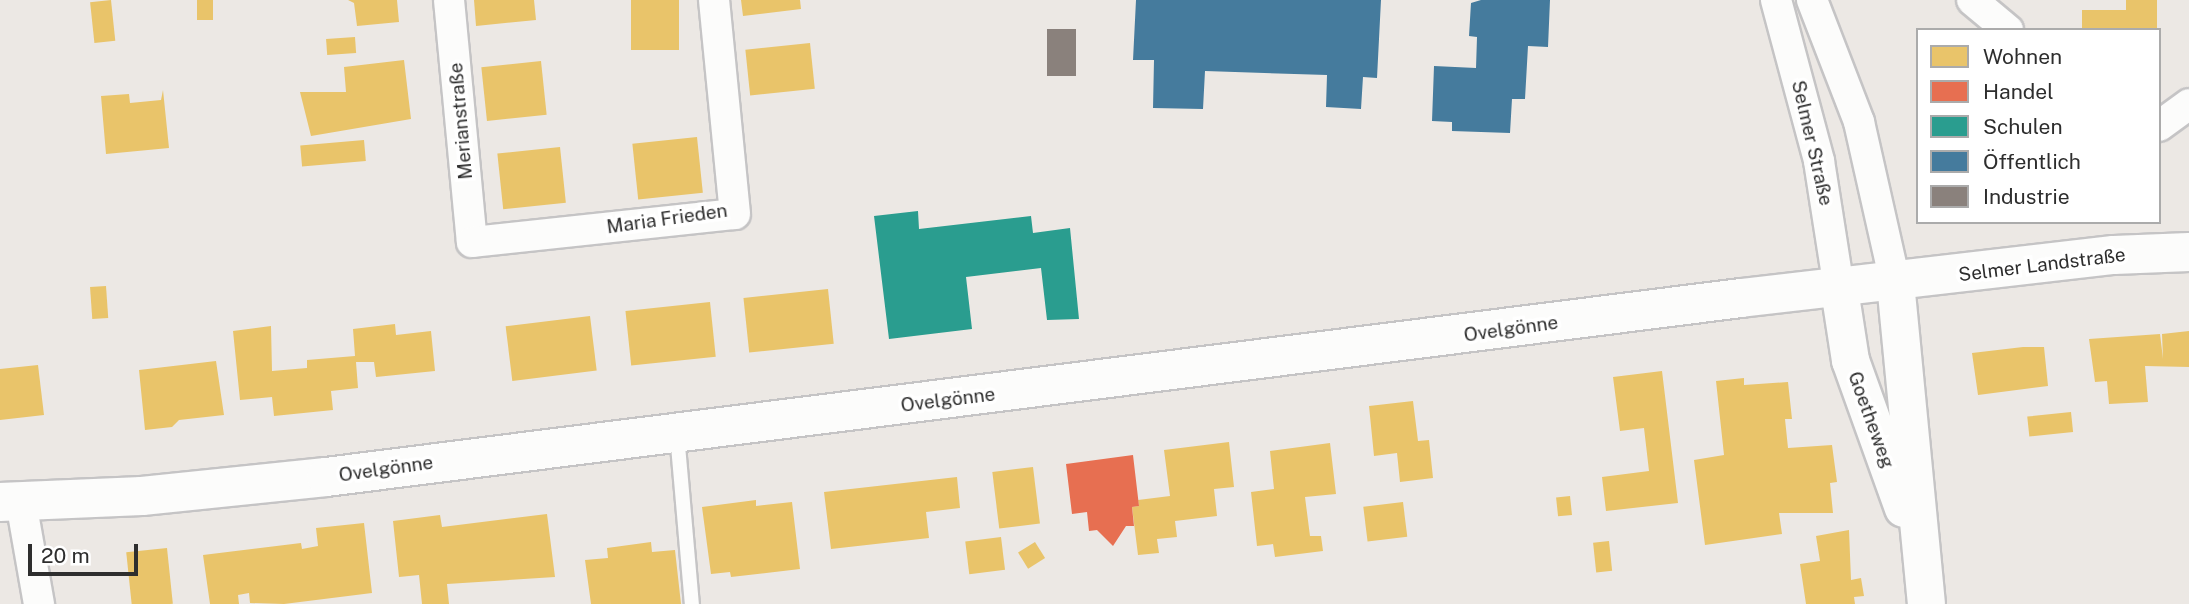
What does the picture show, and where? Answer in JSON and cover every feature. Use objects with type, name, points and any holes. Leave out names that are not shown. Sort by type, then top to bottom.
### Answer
[{"type":"main road","name":"Selmer Landstraße","points":[[1895,282],[2114,255],[2189,252]]},
{"type":"main road","name":"Ovelgönne","points":[[10,502],[142,496],[326,477],[1895,282]]},
{"type":"street","name":"Merianstraße","points":[[450,0],[472,242]]},
{"type":"street","name":"Maria Frieden","points":[[472,242],[735,214],[715,0]]},
{"type":"street","name":"Selmer Straße","points":[[1776,0],[1819,161],[1839,289]]},
{"type":"street","points":[[1812,0],[1859,122],[1895,282]]},
{"type":"street","points":[[1972,0],[2006,28]]},
{"type":"street","points":[[2161,125],[2189,104]]},
{"type":"street","name":"Goetheweg","points":[[1895,282],[1918,547],[1926,604]]},
{"type":"street","name":"Goetheweg","points":[[1839,289],[1850,360],[1918,547]]},
{"type":"street","points":[[10,502],[39,604]]},
{"type":"lane","points":[[677,432],[692,604]]},
{"type":"building: Wohnen","points":[[111,0],[115,41],[94,43],[90,2]]},
{"type":"building: Wohnen","points":[[197,0],[213,0],[213,20],[197,20]]},
{"type":"building: Wohnen","points":[[348,0],[397,0],[399,22],[357,26],[354,3]]},
{"type":"building: Wohnen","points":[[474,0],[534,0],[536,20],[476,26]]},
{"type":"building: Wohnen","points":[[631,0],[679,0],[679,50],[631,50]]},
{"type":"building: Wohnen","points":[[741,0],[800,0],[801,9],[743,16]]},
{"type":"building: Wohnen","points":[[2126,0],[2157,0],[2157,28],[2082,28],[2082,10],[2126,10]]},
{"type":"building: Wohnen","points":[[355,37],[356,53],[327,55],[326,39]]},
{"type":"building: Wohnen","points":[[810,43],[815,89],[750,96],[745,50]]},
{"type":"building: Wohnen","points":[[404,60],[411,119],[311,136],[300,92],[346,92],[344,67]]},
{"type":"building: Wohnen","points":[[541,61],[547,115],[487,121],[481,67]]},
{"type":"building: Wohnen","points":[[163,90],[169,148],[106,154],[101,96],[129,94],[130,103],[161,100]]},
{"type":"building: Wohnen","points":[[697,137],[703,193],[638,199],[632,144]]},
{"type":"building: Wohnen","points":[[364,140],[366,161],[302,166],[300,146]]},
{"type":"building: Wohnen","points":[[560,147],[566,203],[503,209],[497,154]]},
{"type":"building: Wohnen","points":[[106,286],[108,318],[92,319],[90,287]]},
{"type":"building: Wohnen","points":[[828,289],[834,344],[749,353],[743,298]]},
{"type":"building: Wohnen","points":[[710,302],[716,357],[631,366],[625,311]]},
{"type":"building: Wohnen","points":[[590,316],[597,371],[512,381],[506,326]]},
{"type":"building: Wohnen","points":[[395,324],[396,335],[431,331],[435,371],[376,377],[374,362],[356,362],[358,388],[331,391],[333,410],[274,416],[272,397],[240,400],[233,331],[271,326],[272,371],[307,368],[307,360],[355,356],[353,329]]},
{"type":"building: Wohnen","points":[[2189,331],[2189,367],[2145,366],[2148,402],[2109,404],[2107,381],[2095,382],[2089,339],[2160,334],[2163,359],[2162,334]]},
{"type":"building: Wohnen","points":[[2044,347],[2048,386],[1978,395],[1972,353]]},
{"type":"building: Wohnen","points":[[216,361],[224,415],[179,420],[172,427],[145,430],[139,370]]},
{"type":"building: Wohnen","points":[[38,365],[44,415],[0,420],[0,369]]},
{"type":"building: Wohnen","points":[[1662,371],[1678,503],[1606,511],[1602,477],[1649,471],[1644,428],[1620,431],[1613,377]]},
{"type":"building: Wohnen","points":[[1744,378],[1744,385],[1788,382],[1792,419],[1785,419],[1788,448],[1832,445],[1837,482],[1830,483],[1833,513],[1779,513],[1782,534],[1705,545],[1694,460],[1724,455],[1716,381]]},
{"type":"building: Wohnen","points":[[1413,401],[1418,441],[1429,440],[1433,478],[1400,482],[1397,453],[1374,456],[1369,406]]},
{"type":"building: Wohnen","points":[[2071,412],[2073,432],[2029,436],[2027,417]]},
{"type":"building: Wohnen","points":[[1229,442],[1234,487],[1214,489],[1217,516],[1175,521],[1177,537],[1157,539],[1159,553],[1138,555],[1132,507],[1139,506],[1138,500],[1170,496],[1164,450]]},
{"type":"building: Wohnen","points":[[1330,443],[1336,494],[1305,497],[1310,536],[1321,536],[1323,551],[1275,557],[1273,544],[1257,546],[1251,492],[1274,489],[1270,451]]},
{"type":"building: Wohnen","points":[[1033,467],[1040,524],[999,529],[992,472]]},
{"type":"building: Wohnen","points":[[957,477],[960,508],[926,512],[929,538],[831,549],[824,492]]},
{"type":"building: Wohnen","points":[[1570,496],[1572,515],[1558,516],[1556,497]]},
{"type":"building: Wohnen","points":[[756,500],[756,506],[792,502],[800,569],[731,577],[730,572],[711,574],[702,507]]},
{"type":"building: Wohnen","points":[[1403,502],[1407,537],[1368,542],[1363,507]]},
{"type":"building: Wohnen","points":[[547,514],[555,577],[447,584],[449,604],[422,604],[419,575],[399,577],[393,521],[440,515],[442,527]]},
{"type":"building: Wohnen","points":[[364,523],[372,593],[284,604],[250,603],[249,593],[238,595],[239,604],[210,604],[203,555],[301,543],[302,549],[318,546],[316,528]]},
{"type":"building: Wohnen","points":[[1849,530],[1851,580],[1861,578],[1864,596],[1854,597],[1855,604],[1806,604],[1800,564],[1820,561],[1816,536]]},
{"type":"building: Wohnen","points":[[1001,537],[1005,570],[969,574],[965,541]]},
{"type":"building: Wohnen","points":[[1609,541],[1612,571],[1596,573],[1593,543]]},
{"type":"building: Wohnen","points":[[651,542],[652,552],[675,550],[681,604],[591,604],[585,560],[608,558],[607,548]]},
{"type":"building: Wohnen","points":[[1035,542],[1045,558],[1028,569],[1018,553]]},
{"type":"building: Wohnen","points":[[167,548],[173,604],[132,604],[126,552]]},
{"type":"building: Handel","points":[[1133,455],[1139,506],[1132,507],[1134,526],[1126,526],[1113,546],[1097,530],[1089,531],[1087,512],[1072,514],[1066,464]]},
{"type":"building: Schulen","points":[[918,211],[919,229],[1031,216],[1033,233],[1070,228],[1079,319],[1047,320],[1041,268],[966,277],[972,329],[889,339],[874,216]]},
{"type":"building: Öffentlich","points":[[1136,0],[1381,0],[1377,78],[1363,77],[1361,109],[1326,107],[1327,75],[1205,71],[1203,109],[1153,108],[1154,60],[1133,60]]},
{"type":"building: Öffentlich","points":[[1481,0],[1550,0],[1548,47],[1528,46],[1525,99],[1512,99],[1510,133],[1452,131],[1452,122],[1432,121],[1434,66],[1476,68],[1477,37],[1469,36],[1471,3]]},
{"type":"building: Industrie","points":[[1047,29],[1076,29],[1076,76],[1047,76]]}]
